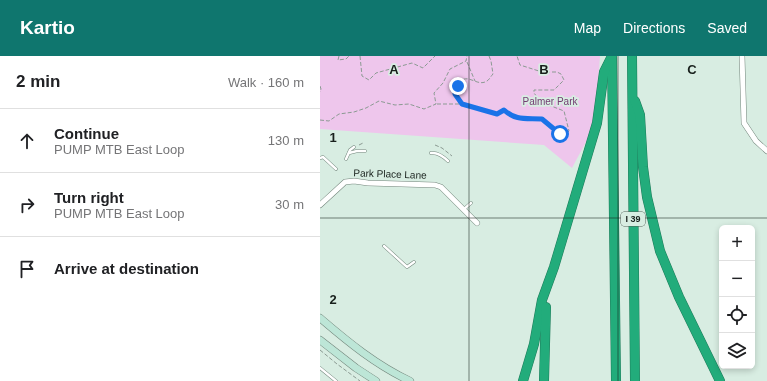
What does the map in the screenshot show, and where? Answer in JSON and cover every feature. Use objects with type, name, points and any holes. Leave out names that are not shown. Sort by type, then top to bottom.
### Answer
[{"type":"highway","points":[[523,381],[534,344],[542,300],[550,280],[597,123],[604,72],[612,56]]},
{"type":"highway","name":"I 39","points":[[612,56],[616,381]]},
{"type":"highway","name":"I 39","points":[[632,56],[635,381]]},
{"type":"highway","points":[[632,94],[640,115],[642,167],[651,218],[660,251],[720,381]]},
{"type":"highway","points":[[544,381],[545,313],[550,280]]},
{"type":"highway","points":[[693,325],[707,345],[726,381]]},
{"type":"main road","points":[[320,318],[373,361],[394,374],[410,381]]},
{"type":"main road","points":[[320,340],[356,368],[376,381]]},
{"type":"street","points":[[742,56],[744,123],[756,141],[767,151]]},
{"type":"street","name":"Park Place Lane","points":[[320,205],[345,182],[354,181],[368,183],[434,184],[441,187],[477,223]]},
{"type":"lane","points":[[346,159],[350,150],[354,147]]},
{"type":"lane","points":[[349,153],[365,151]]},
{"type":"lane","points":[[431,153],[437,153],[448,161]]},
{"type":"lane","points":[[320,158],[323,157],[336,169]]},
{"type":"lane","points":[[463,209],[471,203]]},
{"type":"lane","points":[[384,246],[407,267],[414,262]]},
{"type":"lane","points":[[320,368],[336,381]]},
{"type":"path","points":[[339,56],[338,60],[346,59],[349,56]]},
{"type":"path","points":[[360,56],[362,76],[369,80],[376,73],[412,64],[423,68],[435,56]]},
{"type":"path","points":[[467,56],[466,61],[475,81]]},
{"type":"path","points":[[462,104],[455,94],[461,81],[466,79],[484,82],[493,74],[489,56]]},
{"type":"path","points":[[320,120],[329,121],[339,114],[354,112],[379,101],[395,105],[409,104],[424,109],[436,104],[462,104],[497,114],[504,110],[516,118],[542,119],[560,134],[567,133],[569,131],[564,111],[541,102],[534,93],[534,90],[554,90],[564,80],[561,74],[557,72],[542,72],[520,65],[517,56]]},
{"type":"path","points":[[436,104],[434,93],[443,83],[450,69],[466,61]]},
{"type":"path","points":[[320,86],[320,92]]},
{"type":"path","points":[[354,147],[363,144]]},
{"type":"path","points":[[435,145],[452,156]]},
{"type":"path","points":[[320,350],[336,364],[360,381]]},
{"type":"green space","name":"Palmer Park","points":[[320,56],[600,56],[595,125],[572,168],[544,145],[320,129]]},
{"type":"route","points":[[458,86],[455,94],[462,104],[497,114],[504,110],[516,118],[542,119],[560,134]]}]
